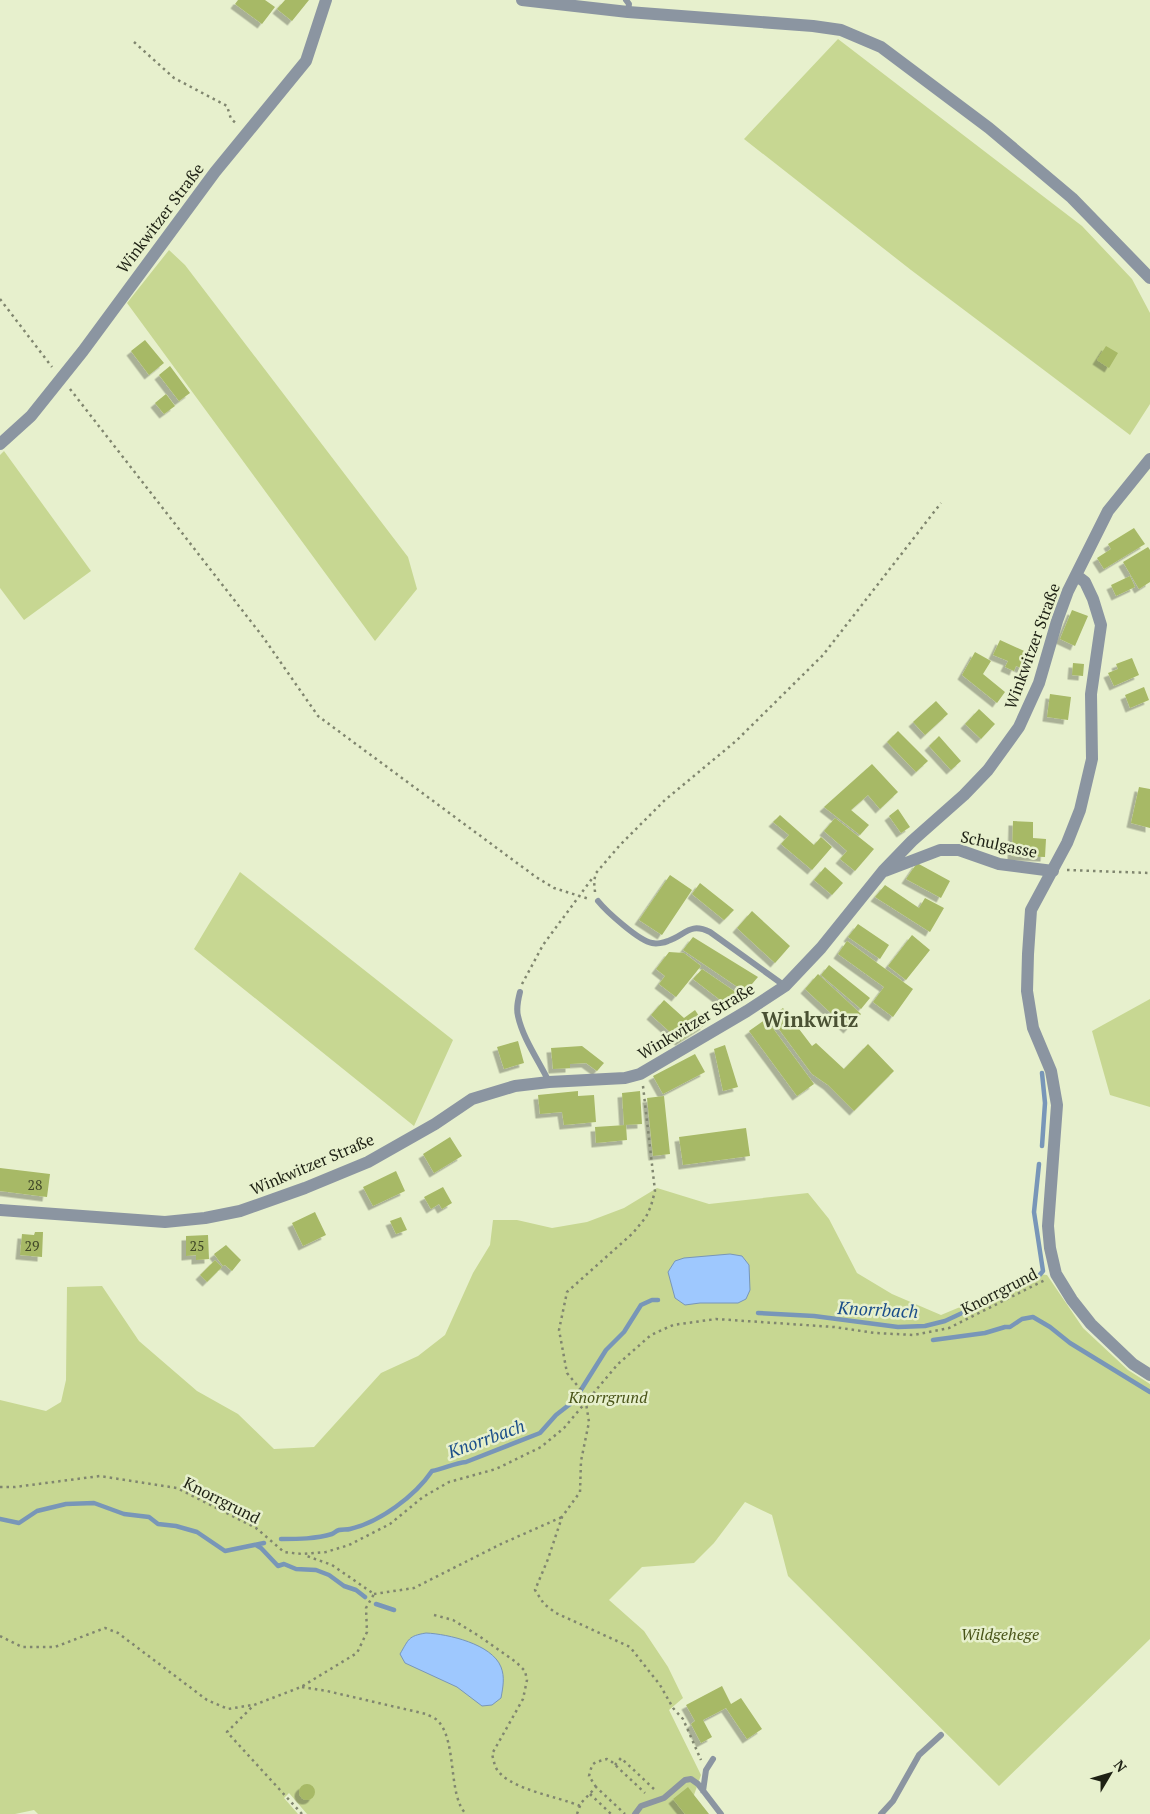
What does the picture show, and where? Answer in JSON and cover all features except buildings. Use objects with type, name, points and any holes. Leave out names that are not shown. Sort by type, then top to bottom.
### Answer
[{"type":"street","name":"Winkwitzer Straße","points":[[0,444],[31,416],[215,172],[306,61],[326,0]]},
{"type":"street","points":[[522,0],[627,6],[813,26],[841,30],[881,47],[989,128],[1065,192],[1150,278]]},
{"type":"street","name":"Winkwitzer Straße","points":[[0,1210],[166,1222],[205,1218],[240,1211],[306,1188],[368,1162],[435,1124],[472,1099],[515,1086],[549,1082],[625,1078],[640,1074],[747,1011],[785,986],[821,948],[882,871],[912,841],[964,796],[988,770],[1020,727],[1039,683],[1056,621],[1076,575],[1108,511],[1150,459]]},
{"type":"street","points":[[1076,575],[1085,582],[1093,599],[1101,625],[1091,694],[1092,759],[1080,810],[1067,842],[1032,910],[1027,991],[1032,1028],[1051,1071],[1057,1105],[1048,1226],[1050,1248],[1056,1274],[1090,1324],[1133,1364],[1150,1375]]},
{"type":"street","name":"Schulgasse","points":[[882,871],[940,850],[959,850],[999,864],[1052,871]]},
{"type":"lane","points":[[598,901],[614,918],[652,943],[666,942],[694,927],[702,928],[785,986]]},
{"type":"lane","points":[[520,992],[518,1015],[526,1036],[549,1082]]},
{"type":"lane","points":[[881,1814],[893,1801],[919,1755],[941,1736]]},
{"type":"lane","points":[[703,1791],[706,1770],[713,1759]]},
{"type":"lane","points":[[636,1814],[641,1806],[664,1798],[685,1780],[691,1779],[721,1814]]},
{"type":"path","points":[[134,42],[174,78],[227,106],[231,119],[248,132]]},
{"type":"path","points":[[0,299],[263,638],[318,716],[536,877],[554,888],[598,901]]},
{"type":"path","points":[[520,992],[528,972],[543,945],[596,873],[620,845],[673,793],[736,741],[823,655],[941,502]]},
{"type":"path","points":[[1052,871],[1150,873]]},
{"type":"path","points":[[596,873],[594,890],[598,901]]},
{"type":"path","points":[[640,1074],[654,1191],[651,1206],[646,1217],[633,1233],[567,1292],[559,1330],[567,1373],[581,1390],[586,1403],[589,1422],[580,1462],[580,1492],[562,1517],[548,1560],[535,1590],[544,1604],[556,1613],[630,1647],[660,1685],[673,1708],[683,1719],[706,1770]]},
{"type":"path","name":"Knorrgrund","points":[[0,1487],[15,1487],[100,1476],[177,1488],[256,1528],[284,1552],[302,1554],[326,1552],[349,1545],[390,1524],[423,1497],[449,1482],[496,1469],[541,1447],[564,1428],[618,1364],[650,1335],[673,1325],[716,1319],[834,1327],[875,1333],[914,1335],[949,1328],[1056,1274]]},
{"type":"path","points":[[302,1554],[332,1565],[374,1594],[414,1588],[501,1544],[562,1517]]},
{"type":"path","points":[[0,1636],[22,1647],[55,1647],[105,1628],[118,1634],[207,1700],[228,1709],[254,1705],[301,1687],[357,1653],[368,1632],[366,1608],[374,1594]]},
{"type":"path","points":[[434,1615],[453,1620],[516,1662],[525,1671],[527,1680],[523,1699],[492,1754],[495,1767],[504,1777],[517,1786],[580,1806]]},
{"type":"path","points":[[301,1687],[328,1691],[426,1714],[439,1721],[448,1740],[456,1787],[462,1810],[466,1814]]},
{"type":"path","points":[[254,1705],[227,1732],[302,1814]]},
{"type":"path","points":[[615,1765],[621,1758],[664,1798]]},
{"type":"path","points":[[625,1814],[596,1788],[588,1776],[592,1765],[600,1760],[607,1759],[615,1765],[654,1801]]},
{"type":"path","points":[[577,1814],[580,1806],[596,1788]]},
{"type":"path","points":[[590,1794],[611,1814]]},
{"type":"green space","points":[[838,39],[1082,226],[1132,279],[1150,313],[1150,404],[1130,435],[911,270],[744,139]]},
{"type":"green space","points":[[169,250],[185,265],[408,557],[417,589],[375,641],[127,303]]},
{"type":"green space","points":[[4,451],[91,571],[24,620],[0,588],[0,455]]},
{"type":"green space","points":[[240,872],[453,1040],[414,1126],[194,949]]},
{"type":"green space","points":[[1150,999],[1150,1107],[1110,1095],[1092,1031]]},
{"type":"green space","name":"Knorrgrund","points":[[657,1188],[709,1204],[808,1193],[829,1219],[857,1273],[892,1294],[941,1315],[1039,1274],[1047,1275],[1083,1328],[1128,1370],[1150,1384],[1150,1639],[999,1786],[788,1576],[772,1515],[745,1502],[714,1543],[694,1563],[642,1567],[609,1600],[644,1631],[668,1667],[683,1698],[669,1710],[701,1775],[694,1795],[673,1799],[685,1814],[307,1814],[289,1793],[284,1798],[298,1814],[38,1814],[34,1810],[15,1814],[0,1814],[0,1400],[46,1411],[61,1402],[66,1380],[67,1287],[102,1286],[139,1341],[197,1391],[238,1414],[274,1449],[314,1447],[381,1373],[418,1356],[445,1335],[473,1273],[490,1245],[493,1220],[517,1220],[552,1228],[587,1222],[624,1208]]},
{"type":"water","points":[[730,1254],[742,1256],[749,1265],[750,1290],[746,1299],[738,1303],[685,1305],[675,1298],[668,1272],[675,1261],[684,1258]]},
{"type":"water","points":[[426,1633],[457,1638],[489,1652],[501,1667],[503,1682],[501,1698],[492,1705],[482,1706],[457,1687],[405,1663],[400,1654],[407,1642],[416,1635]]},
{"type":"waterway","points":[[1042,1073],[1045,1103],[1042,1146]]},
{"type":"waterway","name":"Knorrbach","points":[[758,1313],[814,1316],[898,1327],[925,1326],[945,1321],[1037,1278],[1043,1271],[1034,1212],[1039,1164]]},
{"type":"waterway","name":"Knorrbach","points":[[281,1539],[320,1537],[339,1530],[361,1526],[396,1507],[416,1490],[432,1471],[466,1462],[540,1433],[556,1415],[574,1401],[606,1350],[624,1332],[641,1305],[652,1300],[658,1300]]},
{"type":"waterway","points":[[933,1340],[985,1333],[1010,1327],[1022,1319],[1033,1317],[1050,1327],[1070,1343],[1150,1392]]},
{"type":"waterway","name":"Knorrbach","points":[[0,1519],[19,1523],[37,1511],[66,1504],[94,1503],[124,1514],[149,1517],[158,1524],[176,1526],[197,1532],[225,1551],[264,1543]]},
{"type":"waterway","points":[[256,1545],[278,1566],[284,1564],[296,1569],[316,1570],[329,1575],[344,1586],[356,1590],[365,1597]]},
{"type":"waterway","points":[[376,1604],[394,1610]]},
{"type":"district","name":"Winkwitz","points":[[810,1019]]},
{"type":"park label","name":"Wildgehege","points":[[1000,1634]]}]
